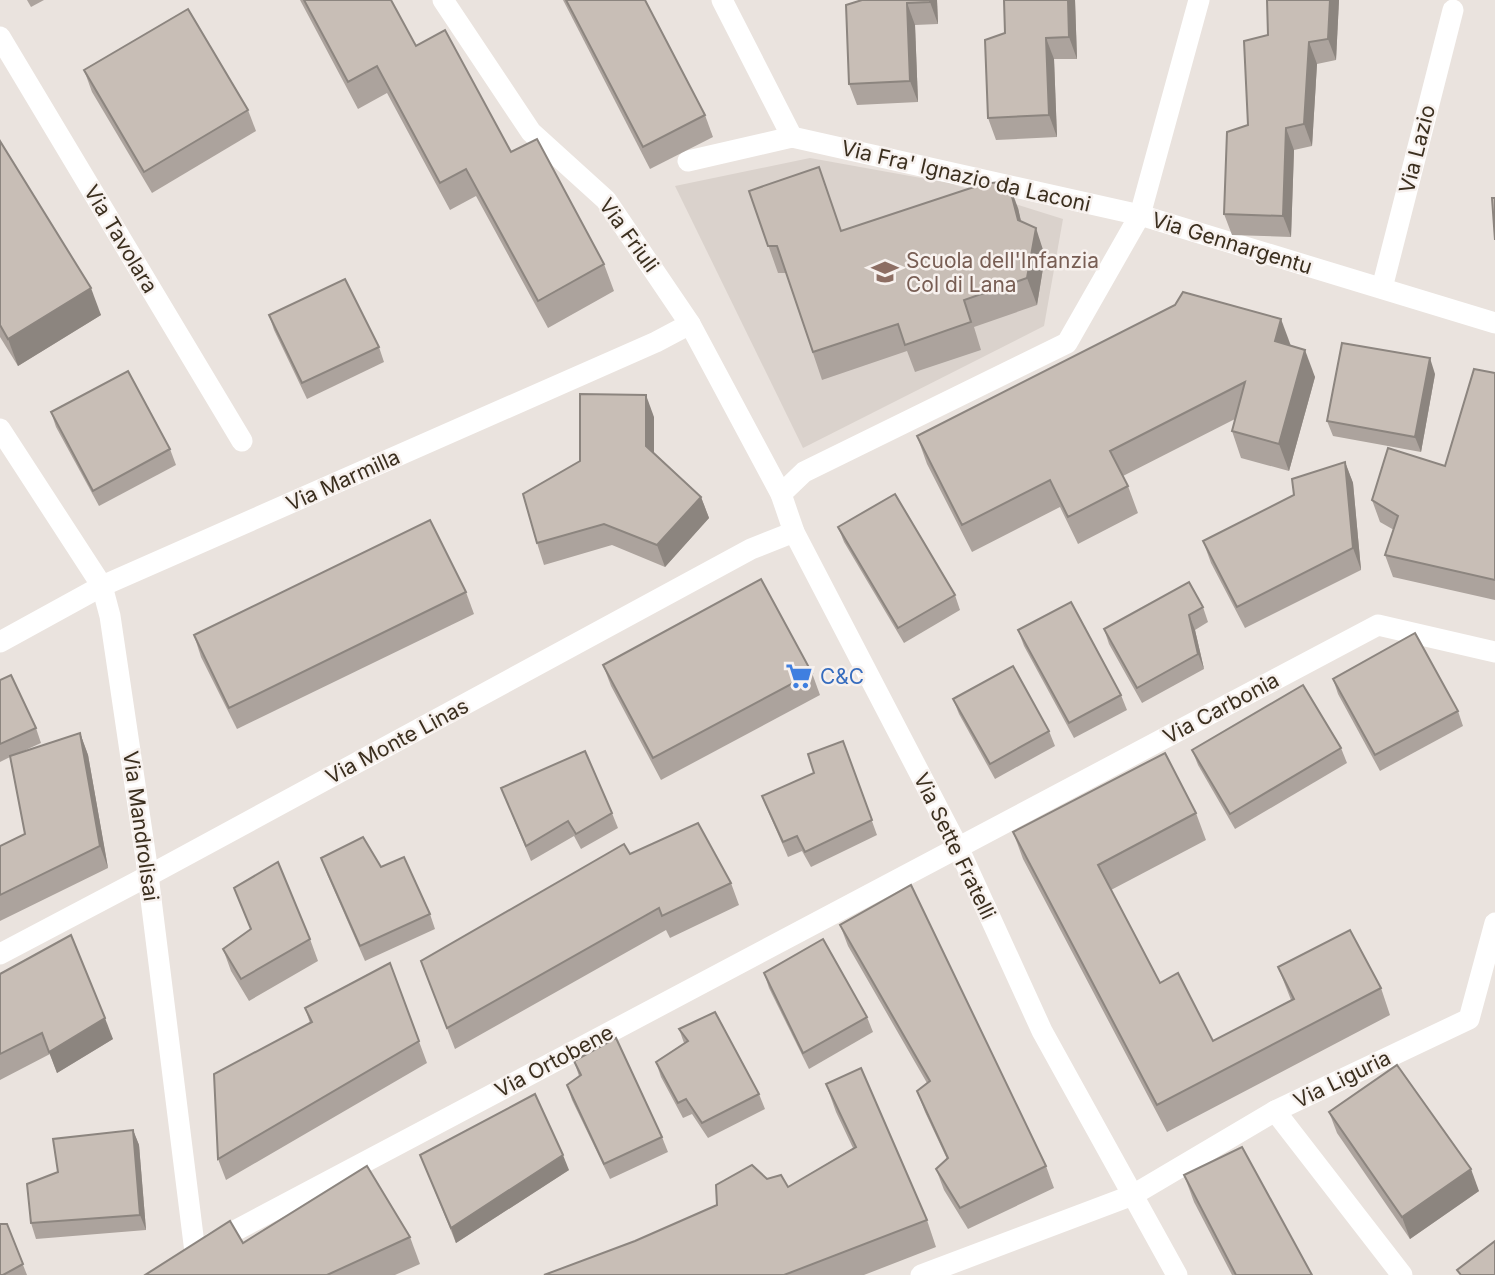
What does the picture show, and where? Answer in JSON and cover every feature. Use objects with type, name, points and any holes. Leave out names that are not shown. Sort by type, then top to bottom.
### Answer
[{"type":"street","name":"Via Friuli","points":[[443,0],[531,132],[606,200],[690,324],[781,495]]},
{"type":"street","points":[[688,161],[792,137],[722,0]]},
{"type":"street","points":[[1140,215],[1199,0]]},
{"type":"street","name":"Via Lazio","points":[[1382,288],[1453,10]]},
{"type":"street","name":"Via Tavolara","points":[[0,37],[242,440]]},
{"type":"street","name":"Via Fra' Ignazio da Laconi","points":[[792,137],[1140,215]]},
{"type":"street","name":"Via Gennargentu","points":[[781,495],[804,472],[1067,343],[1140,215],[1495,323]]},
{"type":"street","name":"Via Marmilla","points":[[0,642],[102,586],[656,342],[690,324]]},
{"type":"street","name":"Via Mandrolisai","points":[[0,429],[102,586],[110,616],[148,876],[195,1252]]},
{"type":"street","name":"Via Sette Fratelli","points":[[781,495],[794,532],[958,847],[1042,1031],[1177,1275]]},
{"type":"street","name":"Via Monte Linas","points":[[0,954],[751,549],[794,532]]},
{"type":"street","name":"Via Carbonia","points":[[958,847],[1378,625],[1495,652]]},
{"type":"street","name":"Via Ortobene","points":[[173,1264],[958,847]]},
{"type":"street","name":"Via Liguria","points":[[922,1275],[1133,1195],[1275,1111],[1469,1018],[1495,923]]},
{"type":"street","points":[[1275,1111],[1402,1275]]},
{"type":"shaded area","name":"Scuola dell'Infanzia Col di Lana","points":[[810,158],[949,183],[1063,219],[1044,326],[803,448],[675,186]]},
{"type":"building","points":[[304,0],[391,0],[416,46],[445,30],[511,152],[537,139],[604,264],[538,301],[466,169],[440,183],[377,66],[348,82]]},
{"type":"building","points":[[566,0],[645,0],[705,115],[643,147]]},
{"type":"building","points":[[862,0],[930,0],[907,3],[910,81],[849,84],[846,5]]},
{"type":"building","points":[[1004,0],[1068,0],[1069,37],[1046,38],[1049,115],[988,118],[985,40],[1005,33]]},
{"type":"building","points":[[1267,0],[1330,0],[1328,39],[1309,42],[1304,124],[1286,128],[1283,216],[1224,214],[1227,132],[1248,125],[1244,41],[1268,35]]},
{"type":"building","points":[[188,9],[248,110],[144,172],[84,70]]},
{"type":"building","points":[[0,141],[91,288],[8,339],[0,325]]},
{"type":"building","points":[[819,167],[841,231],[983,184],[1008,181],[1018,220],[1036,228],[1027,278],[964,300],[971,322],[905,345],[898,324],[813,352],[777,246],[768,246],[749,191]]},
{"type":"building","points":[[1492,198],[1495,198],[1495,240]]},
{"type":"building","points":[[345,279],[379,347],[302,383],[269,315]]},
{"type":"building","points":[[1183,292],[1281,319],[1275,341],[1305,350],[1279,444],[1232,431],[1245,382],[1110,451],[1128,486],[1068,517],[1050,480],[962,525],[917,436],[1175,305]]},
{"type":"building","points":[[1342,343],[1430,358],[1415,437],[1327,421]]},
{"type":"building","points":[[1474,369],[1495,373],[1495,580],[1385,555],[1398,516],[1372,500],[1388,448],[1445,466]]},
{"type":"building","points":[[128,371],[170,449],[93,491],[51,412]]},
{"type":"building","points":[[580,394],[646,395],[646,446],[701,497],[657,545],[604,524],[537,543],[523,494],[580,461]]},
{"type":"building","points":[[1345,462],[1353,548],[1237,607],[1203,541],[1294,495],[1292,479]]},
{"type":"building","points":[[895,494],[955,595],[898,628],[838,527]]},
{"type":"building","points":[[430,520],[466,592],[229,708],[194,635]]},
{"type":"building","points":[[761,579],[812,673],[653,758],[603,665]]},
{"type":"building","points":[[1189,582],[1203,607],[1189,615],[1198,654],[1137,688],[1104,629]]},
{"type":"building","points":[[1071,602],[1121,695],[1069,723],[1018,630]]},
{"type":"building","points":[[1415,633],[1458,711],[1375,755],[1333,679]]},
{"type":"building","points":[[1013,666],[1049,731],[990,764],[953,699]]},
{"type":"building","points":[[11,675],[36,728],[0,744],[0,680]]},
{"type":"building","points":[[1303,685],[1341,748],[1230,814],[1192,750]]},
{"type":"building","points":[[80,733],[100,846],[0,895],[0,846],[25,834],[10,756]]},
{"type":"building","points":[[843,741],[872,820],[805,852],[797,836],[783,842],[762,796],[814,773],[808,754]]},
{"type":"building","points":[[585,751],[612,813],[576,834],[568,821],[526,846],[501,788]]},
{"type":"building","points":[[1165,753],[1196,813],[1098,865],[1160,983],[1178,973],[1213,1041],[1294,999],[1278,967],[1350,930],[1381,988],[1157,1105],[1013,832]]},
{"type":"building","points":[[698,823],[731,883],[662,916],[659,908],[447,1028],[421,961],[624,844],[630,854]]},
{"type":"building","points":[[363,837],[381,867],[404,857],[430,914],[360,946],[321,858]]},
{"type":"building","points":[[278,862],[310,939],[241,979],[223,949],[251,929],[234,888]]},
{"type":"building","points":[[911,885],[1046,1166],[960,1208],[936,1169],[948,1158],[917,1091],[930,1081],[840,925]]},
{"type":"building","points":[[71,935],[105,1018],[49,1052],[42,1033],[0,1054],[0,974]]},
{"type":"building","points":[[823,939],[867,1017],[803,1053],[764,973]]},
{"type":"building","points":[[390,963],[419,1041],[218,1159],[214,1074],[312,1022],[305,1008]]},
{"type":"building","points":[[715,1012],[759,1094],[702,1123],[686,1099],[678,1103],[656,1062],[688,1041],[679,1029]]},
{"type":"building","points":[[616,1038],[662,1137],[604,1164],[567,1085],[581,1075],[574,1061]]},
{"type":"building","points":[[1397,1065],[1471,1169],[1402,1217],[1329,1112]]},
{"type":"building","points":[[861,1068],[927,1220],[784,1275],[544,1275],[635,1241],[717,1205],[716,1185],[752,1165],[767,1179],[781,1175],[788,1187],[856,1147],[826,1084]]},
{"type":"building","points":[[535,1094],[563,1155],[451,1228],[420,1155]]},
{"type":"building","points":[[133,1130],[140,1215],[31,1223],[27,1184],[58,1172],[53,1139]]},
{"type":"building","points":[[1242,1147],[1312,1275],[1236,1275],[1184,1175]]},
{"type":"building","points":[[367,1166],[410,1237],[327,1275],[145,1275],[230,1221],[243,1243]]},
{"type":"building","points":[[0,1224],[7,1224],[23,1264],[3,1275],[0,1275]]},
{"type":"building","points":[[1495,1241],[1495,1275],[1461,1275],[1457,1270]]},
{"type":"place","name":"Scuola dell'Infanzia Col di Lana","points":[[885,272]]},
{"type":"place","name":"C&C","points":[[799,676]]}]
